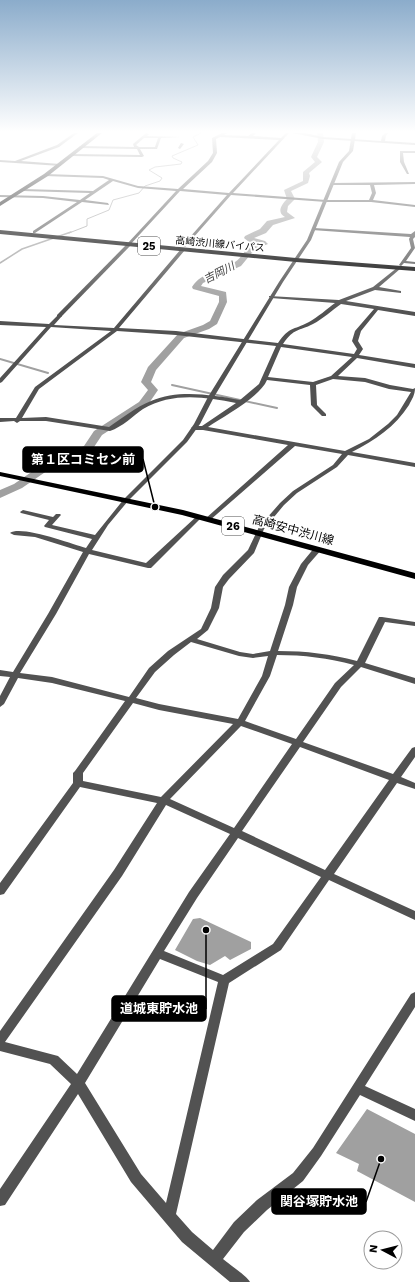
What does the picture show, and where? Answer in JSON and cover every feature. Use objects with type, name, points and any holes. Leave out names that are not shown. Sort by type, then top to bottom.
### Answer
[{"type":"main road","points":[[0,204],[18,193]]},
{"type":"main road","name":"高崎渋川線バイパス","points":[[0,229],[234,253],[401,265],[415,264]]},
{"type":"main road","name":"高崎渋川線バイパス","points":[[0,232],[50,237],[65,236]]},
{"type":"main road","name":"高崎渋川線バイパス","points":[[401,265],[415,269]]},
{"type":"main road","name":"高崎安中渋川線","points":[[0,474],[126,500],[259,532],[415,576]]},
{"type":"street","points":[[35,232],[94,193]]},
{"type":"street","points":[[0,380],[176,193]]},
{"type":"street","points":[[215,193],[326,201],[371,201],[415,206]]},
{"type":"street","points":[[0,704],[14,675],[87,551],[126,500],[185,442],[244,341],[314,230],[329,193]]},
{"type":"street","points":[[371,201],[374,193]]},
{"type":"street","points":[[16,421],[37,388],[115,330],[230,194]]},
{"type":"street","points":[[0,196],[40,197],[108,204]]},
{"type":"street","points":[[203,428],[262,385],[279,345],[287,334],[311,323],[340,302],[375,288],[401,265],[413,248],[411,239],[414,234],[314,230]]},
{"type":"street","points":[[375,288],[399,292]]},
{"type":"street","points":[[272,297],[340,302],[415,314]]},
{"type":"street","points":[[266,378],[313,384],[333,377],[356,356],[360,349],[355,341],[358,331],[376,308]]},
{"type":"street","points":[[0,323],[176,333],[322,350],[415,366]]},
{"type":"street","points":[[0,891],[3,881],[78,783],[78,773],[152,670],[171,653],[192,640],[204,630],[215,608],[219,587],[226,576],[251,551],[259,532],[282,504],[295,492],[334,466],[346,453],[371,440],[390,425],[399,416],[415,390],[389,387],[365,380],[333,377]]},
{"type":"street","points":[[313,384],[314,405],[324,415]]},
{"type":"street","points":[[0,420],[16,421],[46,419],[110,429],[156,401],[170,398],[211,397],[240,402]]},
{"type":"street","points":[[194,428],[203,428],[415,465]]},
{"type":"street","points":[[14,533],[36,535],[87,551],[148,566],[293,444]]},
{"type":"street","points":[[23,512],[56,517],[36,535]]},
{"type":"street","points":[[47,526],[97,538]]},
{"type":"street","points":[[0,1040],[118,873],[164,800],[240,722],[266,676],[272,653],[280,634],[293,587],[305,564],[318,549]]},
{"type":"street","points":[[0,1200],[78,1083],[193,895],[338,685],[360,664],[382,619],[415,624]]},
{"type":"street","points":[[192,640],[239,654],[253,656],[272,653],[328,656],[415,681]]},
{"type":"street","points":[[0,673],[52,680],[159,707],[240,722],[415,786]]},
{"type":"street","points":[[169,1217],[224,980],[278,947],[415,750]]},
{"type":"street","points":[[78,783],[164,800],[415,916]]},
{"type":"street","points":[[157,953],[224,980]]},
{"type":"street","points":[[214,1260],[239,1227],[262,1205],[298,1178],[317,1152],[415,997]]},
{"type":"street","points":[[0,1046],[54,1060],[78,1083],[136,1178],[187,1237],[214,1260],[228,1278],[243,1282]]},
{"type":"street","points":[[357,1088],[415,1115]]},
{"type":"shaded area","points":[[200,918],[251,942],[251,949],[230,960],[225,956],[210,965],[197,961],[175,950],[193,919]]},
{"type":"shaded area","points":[[367,1109],[415,1134],[415,1202],[357,1171],[359,1164],[336,1153]]},
{"type":"waterway","points":[[69,233],[87,226],[87,219],[109,210],[113,200],[139,193]]},
{"type":"waterway","name":"吉岡川","points":[[0,494],[18,486],[53,462],[72,456],[88,448],[98,433],[143,404],[153,390],[146,382],[151,369],[181,336],[206,327],[214,322],[222,305],[224,298],[223,294],[196,287],[200,281],[238,264],[252,247],[264,244],[248,238],[263,231],[270,223],[291,218],[284,214],[285,206],[291,199],[288,193]]},
{"type":"waterway","points":[[0,263],[22,249],[71,232]]},
{"type":"waterway","points":[[0,359],[48,373]]},
{"type":"waterway","points":[[172,385],[277,408]]},
{"type":"place","name":"第１区コミセン前","points":[[155,507]]},
{"type":"place","name":"道城東貯水池","points":[[206,930]]},
{"type":"place","name":"関谷塚貯水池","points":[[381,1159]]}]
